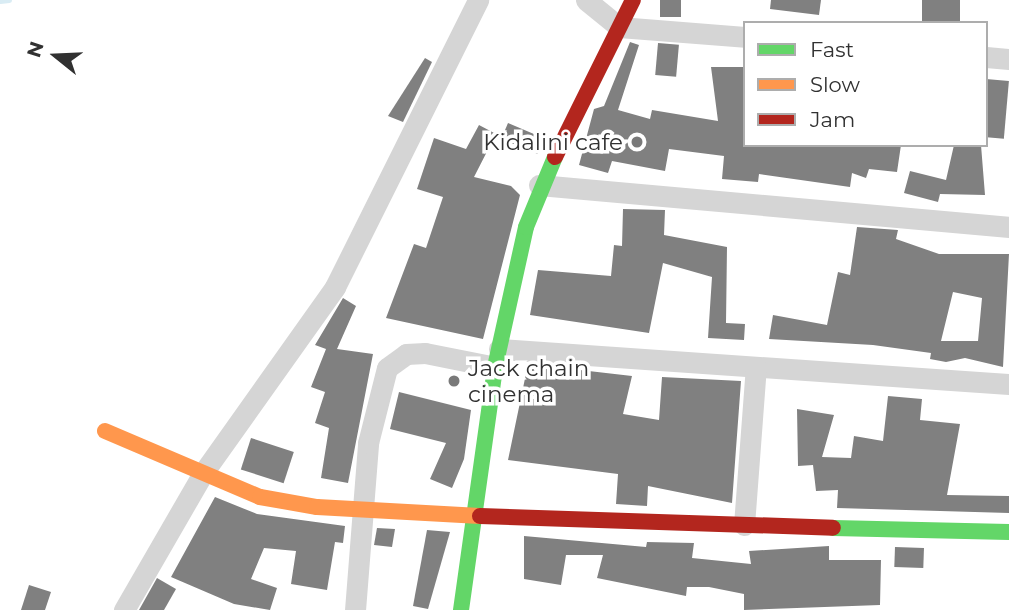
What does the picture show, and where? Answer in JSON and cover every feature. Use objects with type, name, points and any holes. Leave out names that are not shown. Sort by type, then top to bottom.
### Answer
[{"type":"street","points":[[124,610],[203,473],[341,277],[478,0]]},
{"type":"street","points":[[586,0],[619,27],[743,37]]},
{"type":"street","points":[[461,610],[497,358],[539,186],[633,0]]},
{"type":"street","points":[[988,57],[1009,59]]},
{"type":"street","points":[[539,186],[1009,227]]},
{"type":"street","points":[[355,610],[368,443],[387,368],[406,354],[756,367],[1009,384]]},
{"type":"street","points":[[744,525],[756,367]]},
{"type":"street","points":[[105,432],[203,473],[286,503],[744,525],[1009,532]]},
{"type":"building","points":[[660,0],[681,0],[681,17],[660,17]]},
{"type":"building","points":[[771,0],[821,0],[819,15],[770,9]]},
{"type":"building","points":[[922,0],[960,0],[960,21],[922,21]]},
{"type":"building","points":[[630,42],[639,45],[618,110],[650,119],[652,110],[718,121],[711,67],[743,67],[743,147],[901,147],[897,172],[869,169],[866,178],[852,173],[850,187],[759,174],[758,182],[722,179],[724,156],[669,149],[665,171],[612,161],[608,173],[579,165],[594,109],[604,106]]},
{"type":"building","points":[[658,43],[679,45],[676,77],[655,75]]},
{"type":"building","points":[[425,58],[432,62],[403,122],[388,116]]},
{"type":"building","points":[[988,79],[1009,81],[1004,139],[988,137]]},
{"type":"building","points":[[508,123],[544,138],[537,154],[501,139]]},
{"type":"building","points":[[479,125],[496,134],[474,177],[511,186],[520,195],[483,339],[386,318],[414,244],[426,248],[443,197],[417,189],[434,138],[466,149]]},
{"type":"building","points":[[954,147],[981,147],[985,195],[940,194],[938,202],[904,193],[910,171],[946,180]]},
{"type":"building","points":[[623,209],[665,210],[664,235],[727,247],[726,323],[745,324],[744,340],[708,338],[712,277],[663,263],[649,333],[530,315],[538,270],[611,276],[614,245],[622,246]]},
{"type":"building","points":[[857,227],[898,230],[896,239],[939,254],[1009,254],[1003,367],[965,358],[946,362],[930,359],[931,353],[873,345],[769,339],[773,315],[827,325],[838,272],[850,275]],"holes":[[[953,292],[982,298],[978,341],[941,341]]]},
{"type":"building","points":[[343,298],[356,306],[337,349],[373,354],[348,483],[321,478],[329,428],[315,423],[325,392],[311,387],[326,349],[315,345]]},
{"type":"building","points":[[528,364],[632,376],[623,414],[659,420],[662,377],[741,381],[732,503],[648,486],[647,506],[616,504],[618,474],[508,460]]},
{"type":"building","points":[[399,392],[471,410],[464,459],[452,488],[430,479],[446,443],[390,429]]},
{"type":"building","points":[[888,396],[922,399],[920,420],[960,424],[947,495],[1009,496],[1009,513],[837,508],[838,490],[816,491],[813,465],[798,466],[797,409],[834,415],[822,457],[851,458],[854,436],[883,441]]},
{"type":"building","points":[[251,438],[294,452],[284,483],[241,469]]},
{"type":"building","points":[[215,497],[257,514],[345,526],[343,543],[335,542],[327,590],[291,584],[296,551],[264,548],[251,579],[277,588],[270,610],[234,604],[171,577]]},
{"type":"building","points":[[377,528],[395,529],[392,547],[374,545]]},
{"type":"building","points":[[427,530],[450,532],[428,609],[413,606]]},
{"type":"building","points":[[524,536],[646,547],[647,542],[694,543],[692,558],[751,564],[749,551],[829,546],[829,560],[881,560],[880,605],[744,610],[744,594],[709,587],[687,587],[686,596],[597,578],[603,555],[566,555],[561,585],[524,579]]},
{"type":"building","points":[[895,547],[924,548],[923,568],[894,567]]},
{"type":"building","points":[[157,578],[176,589],[164,610],[139,610]]},
{"type":"building","points":[[29,585],[51,592],[45,610],[21,610]]},
{"type":"waterway","points":[[0,1],[9,0]]},
{"type":"traffic: fast","points":[[461,610],[495,367],[526,227],[555,157]]},
{"type":"traffic: fast","points":[[833,528],[1009,532]]},
{"type":"traffic: slow","points":[[105,431],[260,497],[317,507],[480,516]]},
{"type":"traffic: jam","points":[[555,157],[633,0]]},
{"type":"traffic: jam","points":[[480,516],[833,528]]},
{"type":"place","name":"Kidalini cafe","points":[[637,142]]},
{"type":"place","name":"Jack chain cinema","points":[[454,381]]}]
